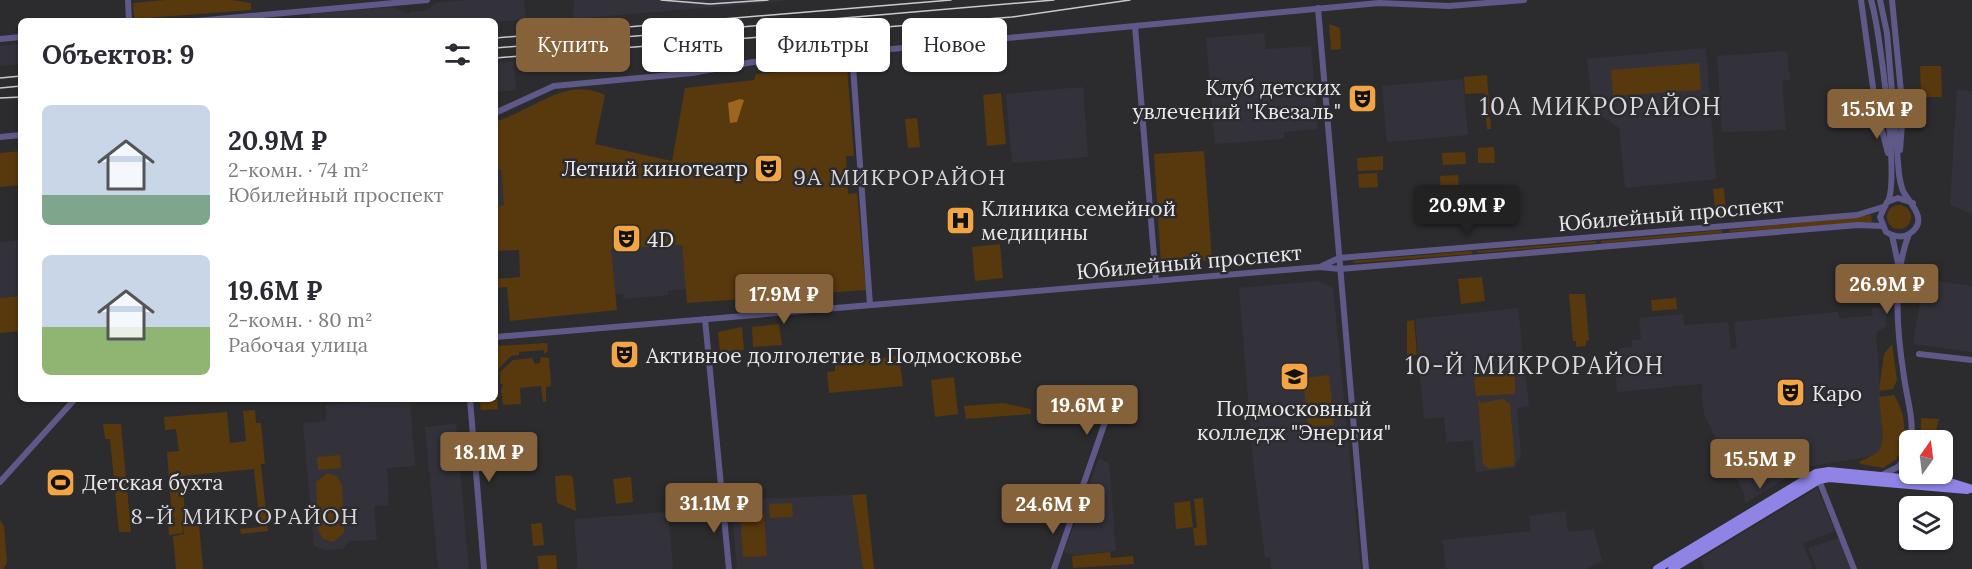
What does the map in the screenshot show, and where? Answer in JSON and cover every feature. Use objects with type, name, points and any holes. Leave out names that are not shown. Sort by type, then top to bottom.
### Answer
[{"type":"main road","points":[[1657,569],[1810,475],[1829,471],[1899,477]]},
{"type":"main road","points":[[1672,569],[1819,480],[1829,478],[1972,490]]},
{"type":"main road","points":[[1953,483],[1972,490]]},
{"type":"street","points":[[128,0],[129,18]]},
{"type":"street","points":[[229,18],[428,0]]},
{"type":"street","points":[[890,49],[1318,8],[1402,2],[1449,6],[1524,0]]},
{"type":"street","points":[[1861,0],[1876,109],[1903,191],[1913,203],[1919,217],[1916,227],[1909,234],[1900,271]]},
{"type":"street","points":[[1871,0],[1876,19],[1895,163]]},
{"type":"street","points":[[1880,0],[1885,18],[1895,163]]},
{"type":"street","points":[[1892,0],[1903,112],[1891,194],[1880,216],[1882,226],[1892,235],[1900,271],[1900,343],[1912,430]]},
{"type":"street","points":[[1318,8],[1366,569]]},
{"type":"street","points":[[1135,26],[1156,281]]},
{"type":"street","points":[[0,39],[18,37]]},
{"type":"street","points":[[498,112],[554,86],[692,73],[756,61]]},
{"type":"street","points":[[853,72],[870,305]]},
{"type":"street","points":[[0,137],[18,135]]},
{"type":"street","points":[[1885,204],[1903,198],[1913,203]]},
{"type":"street","name":"Юбилейный проспект","points":[[1320,267],[1339,258],[1857,215],[1885,204]]},
{"type":"street","name":"Юбилейный проспект","points":[[498,337],[1320,267],[1340,269],[1858,225],[1882,226]]},
{"type":"street","points":[[1892,235],[1909,234]]},
{"type":"street","points":[[705,320],[729,569]]},
{"type":"street","points":[[1919,354],[1972,360]]},
{"type":"street","points":[[1054,569],[1109,409],[1119,393]]},
{"type":"street","points":[[0,482],[72,402]]},
{"type":"street","points":[[470,402],[484,569]]},
{"type":"street","points":[[1879,476],[1899,466]]},
{"type":"street","points":[[1819,480],[1854,569]]},
{"type":"shaded area","points":[[165,0],[232,0],[251,3],[251,10],[134,18],[133,3]]},
{"type":"shaded area","points":[[469,0],[524,0],[526,18],[498,22],[498,18],[310,18],[310,14],[394,7],[409,15],[409,12],[428,10],[434,3]]},
{"type":"shaded area","points":[[574,0],[783,0],[783,1],[573,18]]},
{"type":"shaded area","points":[[1329,24],[1340,28],[1341,49],[1331,50]]},
{"type":"shaded area","points":[[1264,33],[1266,49],[1311,46],[1318,129],[1284,132],[1284,139],[1215,144],[1206,38]]},
{"type":"shaded area","points":[[18,44],[18,64],[0,66],[0,46]]},
{"type":"shaded area","points":[[1706,48],[1716,179],[1625,188],[1619,128],[1593,110],[1587,59]]},
{"type":"shaded area","points":[[1787,51],[1790,80],[1782,81],[1786,130],[1722,132],[1717,56]]},
{"type":"shaded area","points":[[513,61],[516,90],[498,92],[498,62]]},
{"type":"shaded area","points":[[1699,63],[1701,90],[1613,96],[1611,70]]},
{"type":"shaded area","points":[[1920,66],[1941,66],[1942,97],[1921,97]]},
{"type":"shaded area","points":[[847,72],[854,156],[846,156],[848,194],[857,193],[866,290],[687,303],[682,245],[611,249],[617,310],[510,321],[507,287],[498,288],[498,279],[520,277],[519,250],[498,251],[498,206],[504,205],[501,169],[498,169],[498,120],[562,92],[590,90],[605,95],[595,144],[672,161],[685,88],[754,80],[756,74]]},
{"type":"shaded area","points":[[1487,75],[1491,129],[1487,129],[1484,93],[1465,94],[1464,77]]},
{"type":"shaded area","points":[[1463,79],[1468,135],[1387,142],[1382,86]]},
{"type":"shaded area","points":[[1083,87],[1088,157],[1012,163],[1006,94]]},
{"type":"shaded area","points":[[1957,90],[1972,91],[1972,214],[1950,205]]},
{"type":"shaded area","points":[[1001,93],[1006,144],[987,146],[983,95]]},
{"type":"shaded area","points":[[744,100],[737,122],[730,123],[728,103]]},
{"type":"shaded area","points":[[917,118],[920,147],[908,148],[905,119]]},
{"type":"shaded area","points":[[1494,147],[1495,163],[1478,163],[1478,148]]},
{"type":"shaded area","points":[[18,151],[18,185],[0,187],[0,153]]},
{"type":"shaded area","points":[[1204,151],[1212,260],[1161,264],[1154,154]]},
{"type":"shaded area","points":[[1465,152],[1466,164],[1443,165],[1442,153]]},
{"type":"shaded area","points":[[1383,156],[1383,170],[1358,171],[1357,158]]},
{"type":"shaded area","points":[[498,169],[501,169],[504,205],[498,206]]},
{"type":"shaded area","points":[[1377,173],[1378,187],[1359,188],[1358,174]]},
{"type":"shaded area","points":[[1458,175],[1459,189],[1441,190],[1440,176]]},
{"type":"shaded area","points":[[1724,188],[1726,214],[1716,215],[1713,189]]},
{"type":"shaded area","points":[[1894,205],[1904,205],[1911,212],[1911,222],[1904,229],[1894,229],[1887,222],[1887,212]]},
{"type":"shaded area","points":[[1871,215],[1872,222],[1730,232],[1729,230]]},
{"type":"shaded area","points":[[1722,230],[1722,233],[1601,243],[1601,241]]},
{"type":"shaded area","points":[[18,240],[18,296],[0,298],[0,242]]},
{"type":"shaded area","points":[[1596,241],[1597,243],[1478,253],[1477,251]]},
{"type":"shaded area","points":[[682,244],[686,289],[668,291],[668,295],[624,299],[623,294],[615,294],[610,249]]},
{"type":"shaded area","points":[[1000,244],[1003,278],[975,281],[972,247]]},
{"type":"shaded area","points":[[1472,251],[1472,254],[1354,263],[1353,261]]},
{"type":"shaded area","points":[[1482,277],[1485,301],[1461,304],[1458,279]]},
{"type":"shaded area","points":[[1924,279],[1972,286],[1972,352],[1913,344]]},
{"type":"shaded area","name":"Подмосковный колледж \"Энергия\"","points":[[1319,281],[1333,288],[1361,569],[1271,569],[1270,557],[1265,558],[1253,461],[1239,288]]},
{"type":"shaded area","points":[[1569,294],[1585,294],[1589,340],[1586,341],[1586,346],[1576,347],[1576,341],[1573,341]]},
{"type":"shaded area","points":[[18,296],[18,331],[0,333],[0,298]]},
{"type":"shaded area","points":[[1676,298],[1677,309],[1652,311],[1651,300]]},
{"type":"shaded area","points":[[1882,307],[1886,312],[1886,326],[1876,333],[1883,436],[1880,449],[1875,454],[1863,458],[1805,467],[1745,503],[1744,493],[1704,415],[1701,384],[1617,392],[1614,349],[1632,347],[1632,340],[1641,339],[1639,318],[1683,314],[1684,325],[1728,322],[1731,349],[1737,348],[1734,322],[1838,312],[1839,318],[1873,316],[1872,308]]},
{"type":"shaded area","points":[[1518,308],[1529,406],[1517,408],[1521,456],[1514,468],[1476,472],[1473,440],[1446,443],[1444,417],[1424,419],[1415,319]]},
{"type":"shaded area","points":[[1414,320],[1417,355],[1407,356],[1407,321]]},
{"type":"shaded area","points":[[779,324],[782,345],[753,347],[752,327]]},
{"type":"shaded area","points":[[742,327],[744,350],[730,351],[731,362],[721,362],[718,332]]},
{"type":"shaded area","points":[[547,343],[548,351],[544,354],[544,350],[519,352],[519,355],[511,356],[498,369],[498,346]]},
{"type":"shaded area","points":[[1892,344],[1897,380],[1893,389],[1879,391],[1884,354]]},
{"type":"shaded area","points":[[899,356],[903,386],[829,393],[827,372],[835,371],[835,363]]},
{"type":"shaded area","points":[[541,357],[549,358],[551,386],[546,387],[546,402],[543,402],[541,386],[520,388],[521,404],[503,405],[501,390],[503,385],[500,383],[500,372],[513,360],[532,358],[535,364],[540,363]]},
{"type":"shaded area","points":[[1512,374],[1515,377],[1515,394],[1476,396],[1474,381],[1477,377]]},
{"type":"shaded area","points":[[1329,375],[1334,425],[1308,427],[1303,378]]},
{"type":"shaded area","points":[[954,377],[958,414],[935,417],[931,380]]},
{"type":"shaded area","points":[[1894,395],[1901,410],[1904,425],[1904,430],[1899,430],[1897,459],[1883,468],[1859,462],[1880,449],[1883,436],[1879,397]]},
{"type":"shaded area","points":[[1503,399],[1510,404],[1515,461],[1513,466],[1489,469],[1483,464],[1478,400],[1481,403]]},
{"type":"shaded area","points":[[410,402],[415,466],[387,468],[389,505],[374,506],[377,540],[349,541],[343,549],[325,550],[314,546],[303,423],[326,421],[325,405]]},
{"type":"shaded area","points":[[480,402],[498,402],[498,409],[481,410]]},
{"type":"shaded area","points":[[1003,403],[1031,409],[1031,414],[966,419],[964,406]]},
{"type":"shaded area","points":[[255,410],[256,423],[261,423],[265,464],[261,464],[268,531],[241,534],[240,529],[260,527],[254,469],[182,476],[185,514],[198,513],[203,569],[176,569],[173,536],[184,534],[182,520],[183,533],[169,535],[168,520],[179,519],[172,518],[167,452],[179,451],[176,429],[165,430],[164,417],[227,412],[230,443],[246,441],[243,411]]},
{"type":"shaded area","points":[[1921,418],[1939,419],[1936,430],[1921,430]]},
{"type":"shaded area","points":[[103,424],[121,424],[131,532],[119,532],[110,439],[105,439]]},
{"type":"shaded area","points":[[456,424],[469,569],[438,569],[425,427]]},
{"type":"shaded area","points":[[340,455],[341,468],[318,470],[317,457]]},
{"type":"shaded area","points":[[1099,458],[1109,463],[1116,551],[1073,555],[1064,552]]},
{"type":"shaded area","points":[[327,473],[337,476],[342,485],[344,533],[333,542],[323,539],[318,530],[316,482]]},
{"type":"shaded area","points":[[570,475],[573,478],[576,511],[557,503],[555,476]]},
{"type":"shaded area","points":[[631,477],[633,502],[616,504],[613,479]]},
{"type":"shaded area","points":[[1817,488],[1835,531],[1803,543],[1813,569],[1705,569],[1700,559]]},
{"type":"shaded area","points":[[866,494],[874,569],[863,569],[852,495]]},
{"type":"shaded area","points":[[852,495],[863,569],[737,569],[731,500]]},
{"type":"shaded area","points":[[1203,498],[1207,545],[1195,546],[1193,528],[1197,528],[1194,499]]},
{"type":"shaded area","points":[[1190,501],[1193,527],[1176,529],[1174,503]]},
{"type":"shaded area","points":[[792,503],[793,517],[770,518],[769,504]]},
{"type":"shaded area","points":[[1565,511],[1568,532],[1594,529],[1602,561],[1586,569],[1446,569],[1442,540],[1531,531],[1529,516]]},
{"type":"shaded area","points":[[668,512],[673,569],[578,569],[574,519]]},
{"type":"shaded area","points":[[764,514],[767,556],[743,557],[740,515]]},
{"type":"shaded area","points":[[0,520],[4,526],[7,563],[3,569],[0,569]]},
{"type":"shaded area","points":[[542,523],[544,545],[533,546],[531,524]]},
{"type":"shaded area","points":[[1839,538],[1851,569],[1817,569],[1808,548]]},
{"type":"shaded area","points":[[1110,552],[1111,558],[1133,556],[1134,564],[1073,568],[1072,556]]},
{"type":"shaded area","points":[[556,555],[557,569],[539,569],[537,556]]},
{"type":"railway","points":[[661,0],[710,4],[768,0]]},
{"type":"railway","points":[[498,38],[951,0]]},
{"type":"railway","points":[[498,48],[1054,0]]},
{"type":"railway","points":[[498,58],[1012,17],[1130,0]]},
{"type":"railway","points":[[0,78],[18,76]]},
{"type":"railway","points":[[0,88],[18,86]]},
{"type":"railway","points":[[0,98],[18,97]]},
{"type":"place","name":"Клуб детских увлечений \"Квезаль\"","points":[[1362,99]]},
{"type":"place","name":"Летний кинотеатр","points":[[769,168]]},
{"type":"place","name":"Клиника семейной медицины","points":[[960,220]]},
{"type":"place","name":"4D","points":[[626,239]]},
{"type":"place","name":"Активное долголетие в Подмосковье","points":[[625,355]]},
{"type":"place","name":"Подмосковный колледж \"Энергия\"","points":[[1294,377]]},
{"type":"place","name":"Каро","points":[[1791,393]]},
{"type":"place","name":"Детская бухта","points":[[61,482]]},
{"type":"district","name":"10А МИКРОРАЙОН","points":[[1601,106]]},
{"type":"district","name":"9А МИКРОРАЙОН","points":[[900,177]]},
{"type":"district","name":"10-Й МИКРОРАЙОН","points":[[1535,365]]},
{"type":"district","name":"8-Й МИКРОРАЙОН","points":[[245,516]]}]
